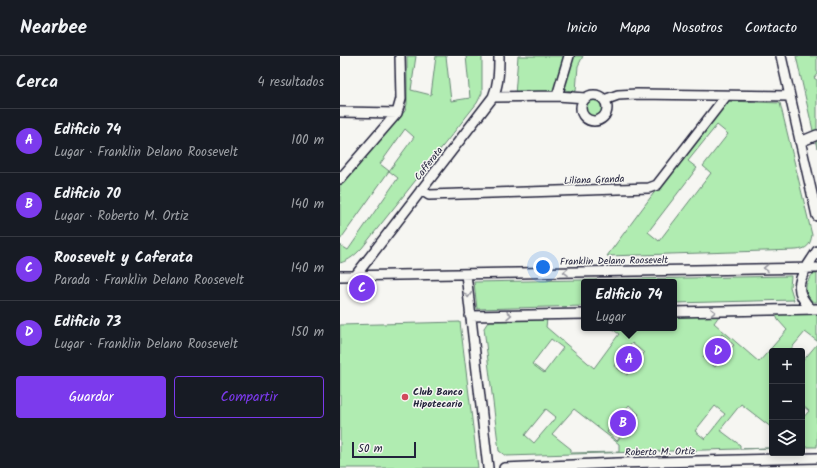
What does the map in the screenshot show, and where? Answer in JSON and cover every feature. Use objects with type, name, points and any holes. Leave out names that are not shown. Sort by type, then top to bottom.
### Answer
[{"type":"street","points":[[340,179],[397,113],[401,99],[400,56]]},
{"type":"street","name":"Cafferata","points":[[356,276],[493,97],[497,89],[499,56]]},
{"type":"street","points":[[557,96],[569,56]]},
{"type":"street","points":[[781,56],[817,216]]},
{"type":"street","points":[[604,100],[618,95],[637,94],[789,96]]},
{"type":"street","points":[[493,97],[557,96],[586,98],[589,96],[597,96],[604,100],[606,108],[604,115],[598,120],[590,120],[584,116],[581,108],[583,101],[586,98]]},
{"type":"street","name":"Liliana Granda","points":[[421,190],[429,195],[649,188],[656,185],[726,96]]},
{"type":"street","points":[[340,112],[397,113]]},
{"type":"street","points":[[800,142],[817,135]]},
{"type":"street","points":[[814,309],[804,303],[799,290],[799,285],[805,268],[817,251]]},
{"type":"street","name":"Franklin Delano Roosevelt","points":[[340,276],[817,268]]},
{"type":"street","points":[[466,274],[488,468]]},
{"type":"street","points":[[677,312],[814,309]]},
{"type":"street","points":[[470,316],[581,314]]},
{"type":"street","name":"Roberto M. Ortiz","points":[[504,468],[618,463],[759,464],[817,458]]},
{"type":"green space","points":[[407,56],[416,56],[411,90],[431,95],[436,56],[446,56],[451,101],[470,98],[466,56],[482,56],[482,93],[477,103],[362,248],[352,257],[340,263],[340,245],[348,250],[398,178],[389,171],[340,240],[340,185],[405,111],[407,104]],"holes":[[[405,129],[414,137],[389,171],[380,164]]]},
{"type":"green space","points":[[518,56],[568,56],[556,92],[515,95]]},
{"type":"green space","points":[[571,56],[583,56],[578,66],[576,91],[562,90]]},
{"type":"green space","points":[[796,56],[817,56],[817,74],[814,78],[817,80],[817,148]]},
{"type":"green space","points":[[594,98],[601,101],[604,108],[601,115],[594,118],[587,115],[584,108],[587,101]]},
{"type":"green space","points":[[728,101],[780,103],[812,235],[810,242],[805,248],[796,250],[607,256],[656,190]],"holes":[[[717,125],[728,134],[703,166],[711,173],[659,241],[648,232],[697,168],[688,161]]]},
{"type":"green space","points":[[813,274],[817,274],[817,302],[813,302],[806,291],[806,285]]},
{"type":"green space","points":[[791,276],[790,287],[794,300],[677,303],[677,279],[632,279]]},
{"type":"green space","points":[[581,280],[581,306],[477,309],[474,282]]},
{"type":"green space","points":[[817,314],[817,341],[805,332],[792,348],[771,348],[787,330],[778,320],[776,315],[719,316],[714,323],[759,362],[769,351],[769,426],[741,404],[720,430],[740,445],[740,449],[506,456],[499,451],[484,328],[490,319],[547,319],[546,327],[594,368],[619,334],[615,331],[677,331],[677,316]],"holes":[[[722,334],[734,345],[715,367],[703,357]],[[551,339],[563,348],[544,373],[532,364]],[[632,343],[644,353],[627,375],[614,366]],[[629,405],[639,414],[617,441],[607,432]],[[715,406],[725,414],[705,439],[695,431]],[[546,409],[556,417],[534,443],[525,435]],[[574,409],[619,444],[619,452],[571,453],[571,449],[552,434]]]},
{"type":"green space","name":"Club Banco Hipotecario","points":[[460,322],[478,468],[340,468],[340,325]]},
{"type":"green space","points":[[817,344],[817,447],[805,447],[805,416],[809,411],[805,408],[805,358]]},
{"type":"place","name":"Roosevelt y Caferata","points":[[362,288]]},
{"type":"place","name":"Edificio 73","points":[[718,351]]},
{"type":"place","name":"Edificio 74","points":[[629,359]]},
{"type":"place","name":"Club Banco Hipotecario","points":[[405,397]]},
{"type":"place","name":"Edificio 70","points":[[623,423]]}]
